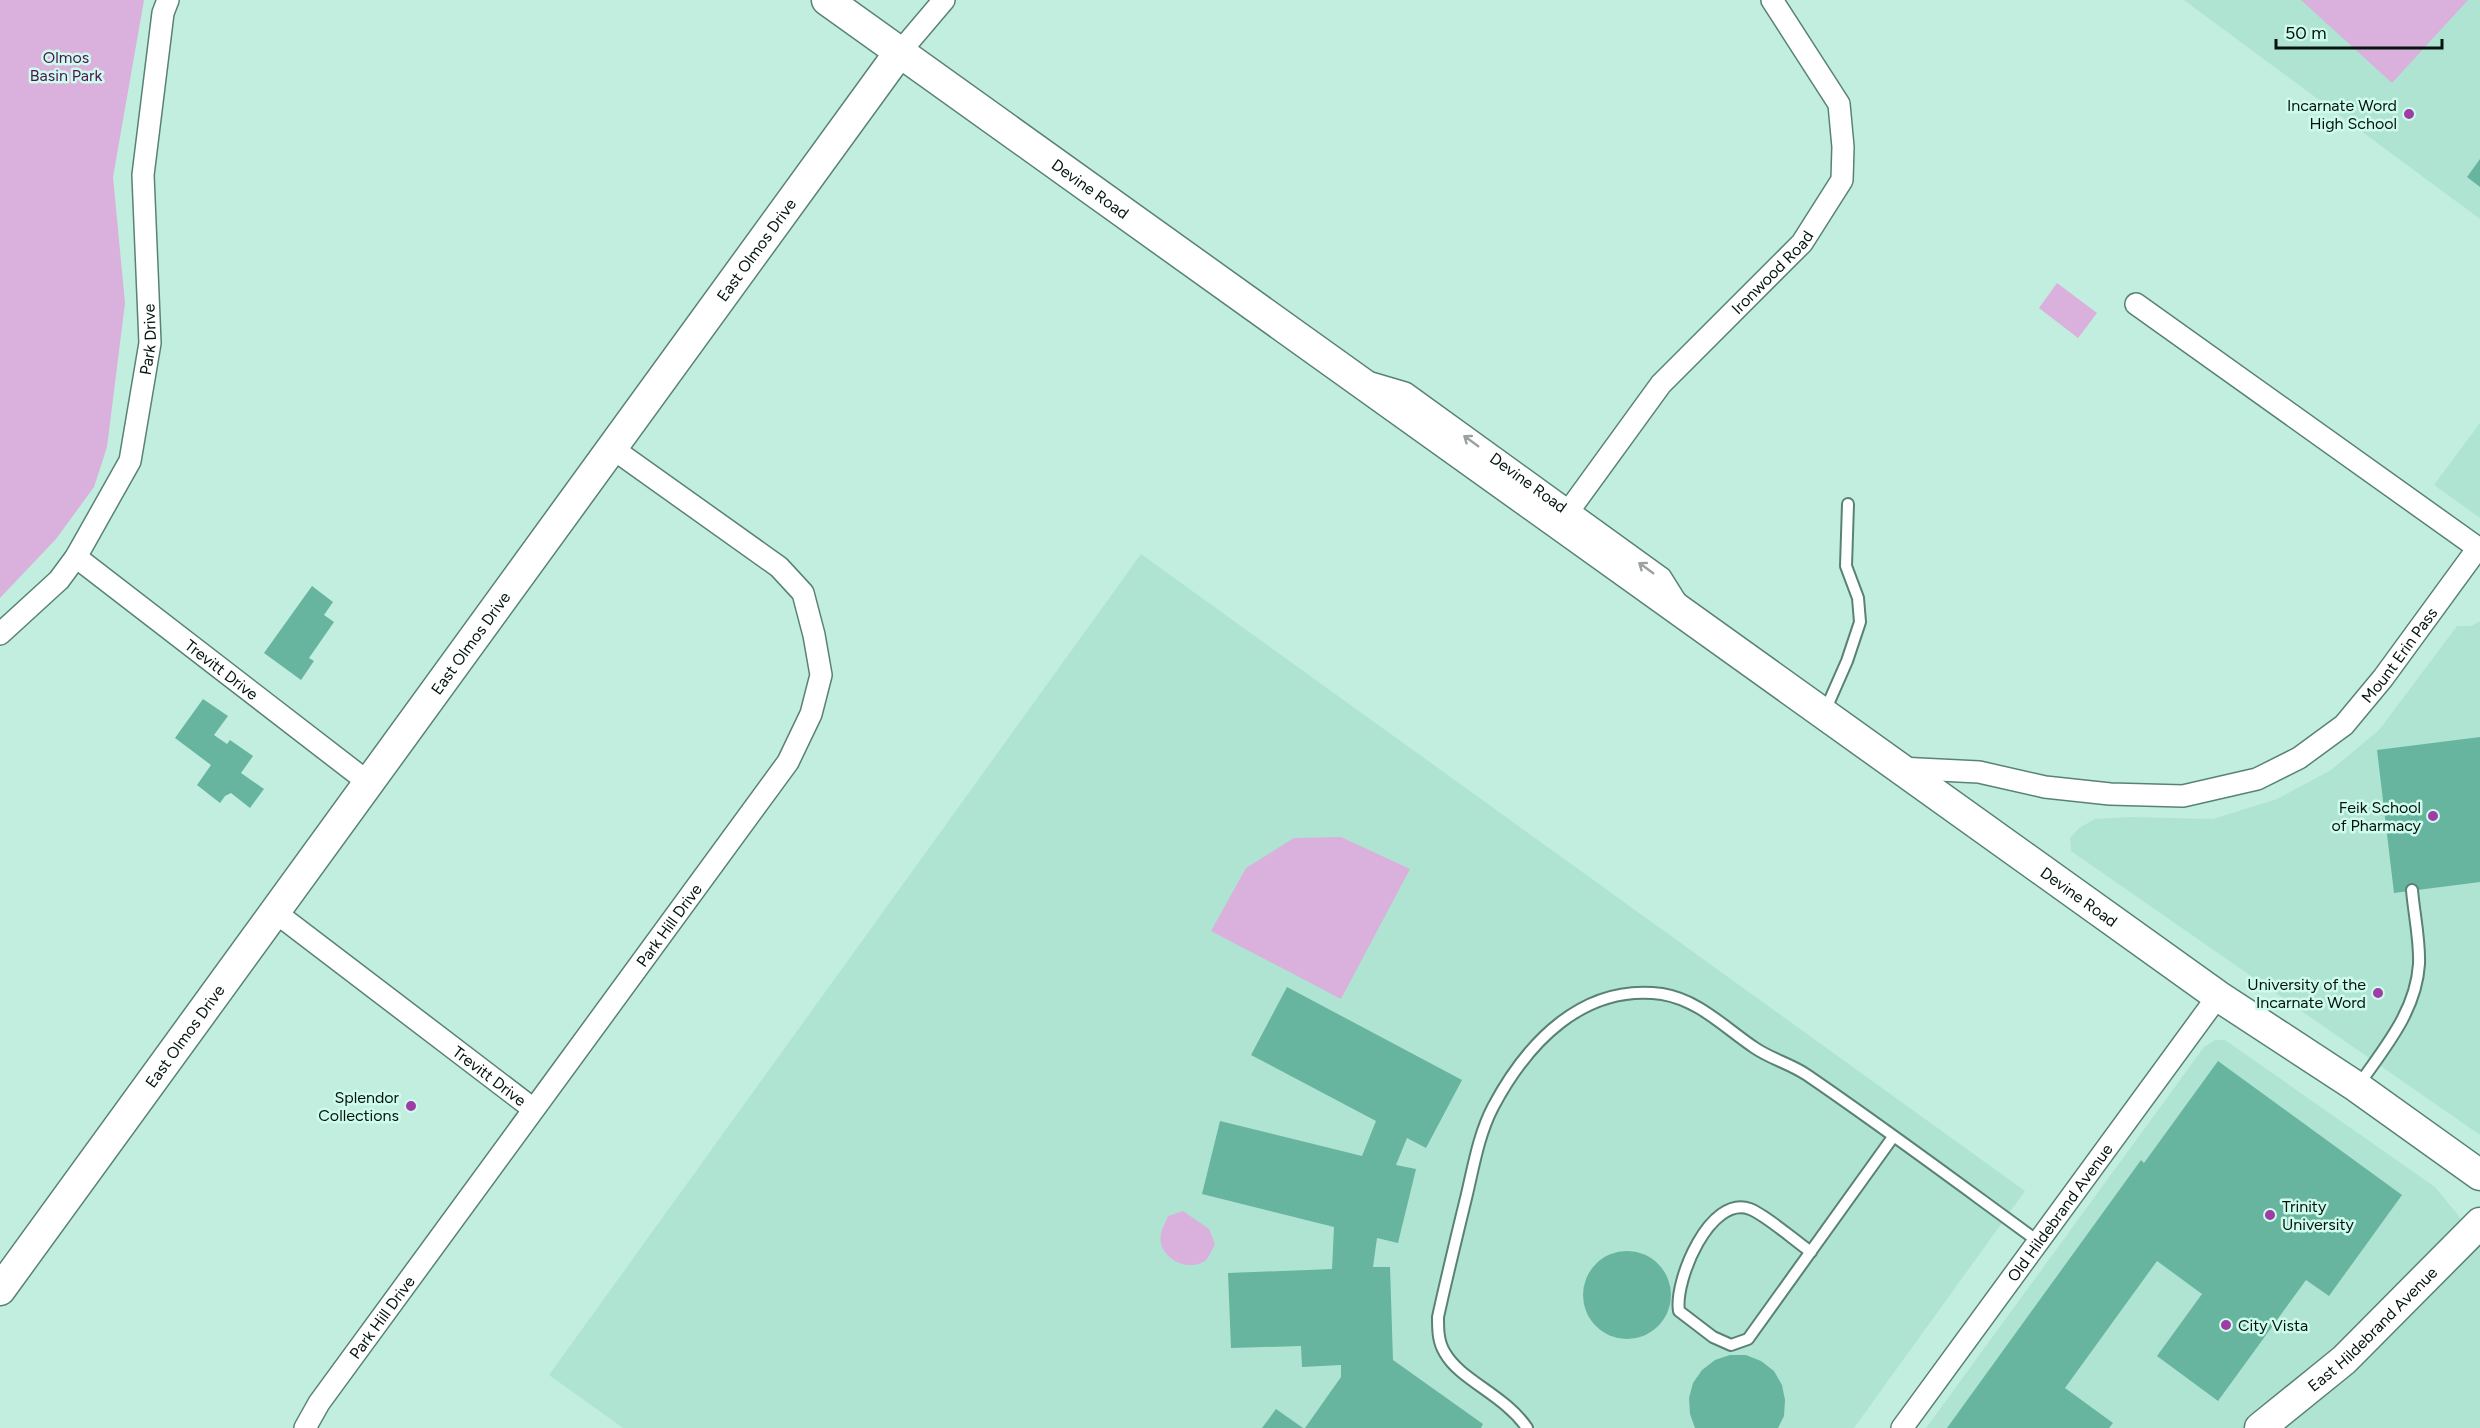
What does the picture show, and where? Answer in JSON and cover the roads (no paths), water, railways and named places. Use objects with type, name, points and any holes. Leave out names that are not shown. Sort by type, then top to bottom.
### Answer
[{"type":"street","name":"Park Drive","points":[[0,634],[59,580],[76,557],[130,461],[150,343],[143,176],[163,13],[168,0]]},
{"type":"street","name":"Devine Road","points":[[827,0],[2218,996],[2357,1087],[2480,1174]]},
{"type":"street","name":"East Olmos Drive","points":[[0,1290],[899,53],[944,0]]},
{"type":"street","name":"Ironwood Road","points":[[1568,512],[1662,384],[1802,243],[1842,180],[1843,147],[1839,105],[1772,0]]},
{"type":"street","name":"Mount Erin Pass","points":[[1899,768],[1979,772],[2045,787],[2110,794],[2183,796],[2257,779],[2299,758],[2344,725],[2383,678],[2479,548],[2136,303]]},
{"type":"street","name":"Devine Road","points":[[1354,378],[1405,393],[1661,578],[1682,613]]},
{"type":"street","name":"Park Hill Drive","points":[[305,1428],[319,1403],[532,1108],[788,762],[811,714],[821,675],[803,593],[779,567],[612,448]]},
{"type":"street","name":"Trevitt Drive","points":[[76,557],[369,783]]},
{"type":"street","name":"Trevitt Drive","points":[[274,912],[532,1108]]},
{"type":"street","name":"Old Hildebrand Avenue","points":[[1902,1428],[2218,996]]},
{"type":"street","name":"East Hildebrand Avenue","points":[[2260,1428],[2293,1408],[2480,1223]]},
{"type":"lane","points":[[1824,714],[1847,662],[1860,621],[1858,598],[1846,566],[1848,504]]},
{"type":"lane","points":[[2357,1087],[2405,1016],[2415,991],[2419,954],[2412,890]]},
{"type":"lane","points":[[1527,1428],[1517,1413],[1455,1366],[1445,1354],[1438,1336],[1438,1317],[1480,1140],[1493,1107],[1525,1059],[1564,1017],[1592,1002],[1629,994],[1661,994],[1684,1000],[1701,1009],[1756,1050],[1805,1073],[2039,1242]]},
{"type":"lane","points":[[1811,1252],[1749,1209],[1733,1208],[1718,1216],[1690,1254],[1683,1272],[1677,1300],[1679,1311],[1713,1337],[1731,1345],[1748,1339],[1811,1252],[1893,1137]]},
{"type":"place","name":"Incarnate Word High School","points":[[2409,114]]},
{"type":"place","name":"Feik School of Pharmacy","points":[[2433,816]]},
{"type":"place","name":"University of the Incarnate Word","points":[[2378,993]]},
{"type":"place","name":"Splendor Collections","points":[[411,1106]]},
{"type":"place","name":"Trinity University","points":[[2270,1215]]},
{"type":"place","name":"City Vista","points":[[2226,1325]]},
{"type":"park label","name":"Olmos Basin Park","points":[[66,66]]}]
